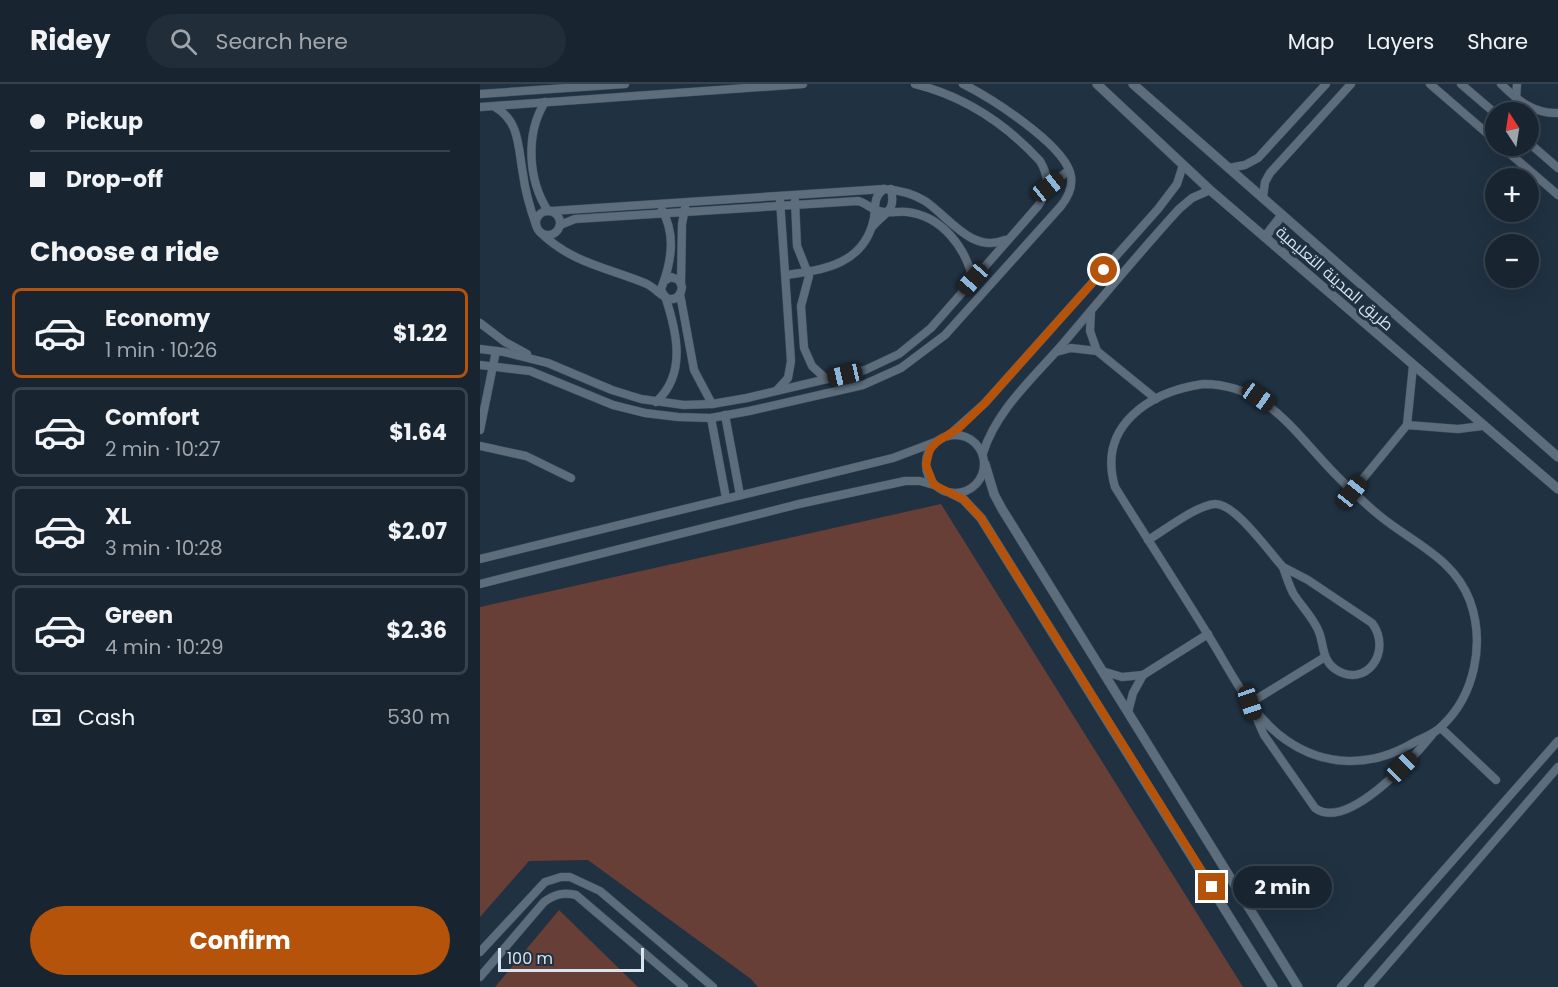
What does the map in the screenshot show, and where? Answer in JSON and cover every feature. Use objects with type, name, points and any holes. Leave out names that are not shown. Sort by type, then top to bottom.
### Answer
[{"type":"street","points":[[480,94],[625,84]]},
{"type":"street","points":[[480,107],[730,87],[803,84]]},
{"type":"street","points":[[480,349],[533,358],[559,366],[626,395],[656,402],[684,405],[712,404],[747,398],[882,363],[914,343],[1038,206],[1046,195],[1048,187],[1040,161],[986,115],[953,97],[915,84]]},
{"type":"street","points":[[480,365],[520,369],[548,376],[598,399],[629,410],[670,417],[711,418],[876,380],[901,368],[945,335],[1066,200],[1071,185],[1069,170],[1048,144],[996,102],[963,84]]},
{"type":"street","name":"طريق المدينة التعليمية","points":[[1097,84],[1210,190],[1558,489]]},
{"type":"street","name":"طريق المدينة التعليمية","points":[[1133,84],[1499,408],[1558,457]]},
{"type":"street","points":[[1229,168],[1245,165],[1258,158],[1326,84]]},
{"type":"street","points":[[1263,197],[1265,182],[1270,173],[1351,84]]},
{"type":"street","points":[[1430,84],[1485,132]]},
{"type":"street","points":[[1461,84],[1485,105]]},
{"type":"street","points":[[1501,84],[1516,100],[1545,112],[1558,112]]},
{"type":"street","points":[[1516,100],[1517,84]]},
{"type":"street","points":[[538,228],[550,235],[557,231],[560,225],[558,216],[549,211],[538,192],[532,151],[534,123],[545,102]]},
{"type":"street","points":[[986,115],[996,102]]},
{"type":"street","points":[[493,106],[509,117],[516,131],[526,193],[538,228],[556,245],[586,263],[646,284],[671,299],[681,294]]},
{"type":"street","points":[[1539,152],[1558,168]]},
{"type":"street","points":[[1513,156],[1558,195]]},
{"type":"street","points":[[480,559],[893,458],[948,436],[985,403],[1158,209],[1177,184],[1183,165]]},
{"type":"street","points":[[1048,187],[1069,170]]},
{"type":"street","points":[[538,228],[539,215],[549,211],[888,189],[908,193],[926,202],[980,243],[995,244],[1009,238]]},
{"type":"street","points":[[870,230],[877,196],[888,189]]},
{"type":"street","points":[[786,275],[834,266],[848,258],[893,205],[888,189]]},
{"type":"street","points":[[983,453],[987,440],[1002,414],[1091,310],[1179,209],[1192,198],[1210,190]]},
{"type":"street","points":[[794,194],[797,246],[808,272],[808,283],[801,306],[804,348],[808,360],[826,379]]},
{"type":"street","points":[[776,391],[788,378],[791,366],[780,195]]},
{"type":"street","points":[[560,225],[575,219],[855,201],[874,210],[888,213],[914,213],[941,227],[965,254],[973,279]]},
{"type":"street","points":[[686,202],[681,294],[694,370],[712,404]]},
{"type":"street","points":[[656,402],[670,387],[677,368],[674,329],[661,289],[671,254],[671,240],[664,213],[658,204]]},
{"type":"street","points":[[1265,237],[1282,215]]},
{"type":"street","points":[[664,281],[676,278],[681,284]]},
{"type":"street","points":[[1091,310],[1090,331],[1097,351],[1156,399]]},
{"type":"street","points":[[480,323],[505,342],[533,358]]},
{"type":"street","points":[[914,343],[924,352]]},
{"type":"street","points":[[1054,353],[1071,348],[1097,351]]},
{"type":"street","points":[[480,430],[496,351]]},
{"type":"street","points":[[1352,492],[1407,425],[1413,366]]},
{"type":"street","points":[[1203,384],[1231,386],[1269,405],[1352,492],[1380,516],[1448,564],[1469,600],[1476,628],[1477,650],[1474,672],[1455,712],[1402,767],[1364,800],[1346,810],[1328,814],[1315,808],[1264,735],[1250,703],[1115,488],[1110,463],[1113,445],[1121,428],[1139,409],[1156,399],[1188,386],[1203,384]]},
{"type":"street","points":[[747,398],[749,411]]},
{"type":"street","points":[[725,415],[740,495]]},
{"type":"street","points":[[711,418],[726,498]]},
{"type":"street","points":[[1407,425],[1458,429],[1482,426]]},
{"type":"street","points":[[948,436],[958,435],[968,438],[977,444],[983,453],[994,494],[1298,987]]},
{"type":"street","points":[[934,485],[926,465],[930,449],[938,441]]},
{"type":"street","points":[[480,446],[526,456],[571,478]]},
{"type":"street","points":[[951,494],[961,493],[978,483],[985,464]]},
{"type":"street","points":[[480,584],[788,507],[905,481],[920,481],[934,485],[963,499],[981,518],[1274,987]]},
{"type":"street","points":[[1148,540],[1207,506],[1222,505],[1237,515],[1283,567],[1293,592],[1319,632],[1325,657],[1332,666],[1343,673],[1362,672],[1372,666],[1379,655],[1381,643],[1378,632],[1368,619],[1308,580],[1283,567]]},
{"type":"street","points":[[1128,712],[1133,693],[1143,675],[1208,634]]},
{"type":"street","points":[[1250,703],[1325,657]]},
{"type":"street","points":[[1102,671],[1122,676],[1143,675]]},
{"type":"street","points":[[1250,703],[1285,740],[1306,752],[1329,760],[1353,763],[1377,759],[1400,751],[1438,730]]},
{"type":"street","points":[[1438,730],[1496,780]]},
{"type":"street","points":[[1341,987],[1558,741]]},
{"type":"street","points":[[1368,987],[1558,767]]},
{"type":"street","points":[[480,951],[545,882],[570,877],[600,891],[713,987]]},
{"type":"street","points":[[480,976],[544,902],[552,896],[566,893],[576,895],[684,987]]},
{"type":"shaded area","points":[[941,504],[1243,987],[758,987],[751,979],[588,860],[529,861],[480,917],[480,607]]},
{"type":"shaded area","points":[[559,910],[638,987],[495,987]]},
{"type":"route","points":[[1104,270],[985,403],[959,428],[930,449],[926,465],[927,474],[934,485],[963,499],[981,518],[1212,887]]}]
